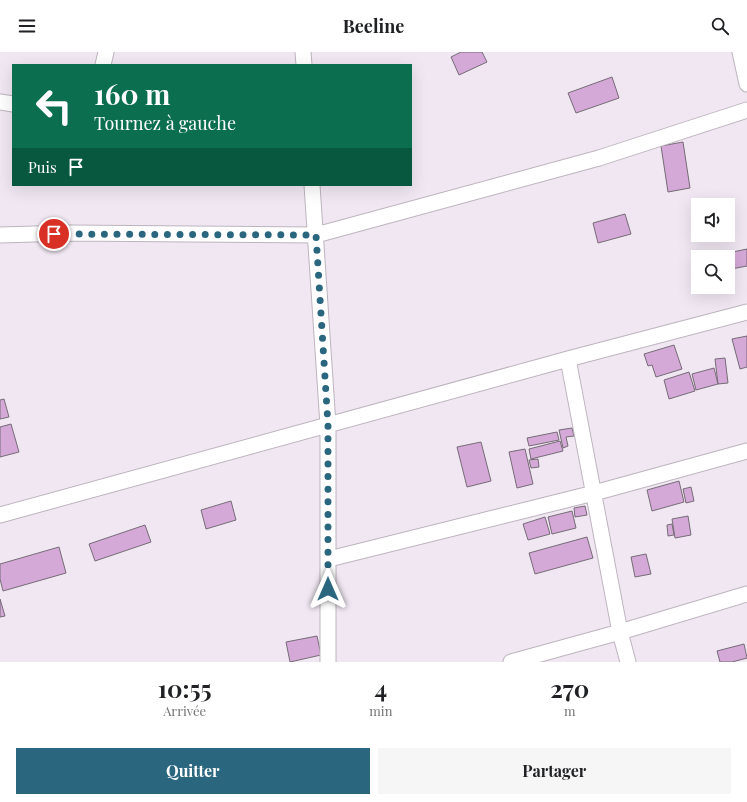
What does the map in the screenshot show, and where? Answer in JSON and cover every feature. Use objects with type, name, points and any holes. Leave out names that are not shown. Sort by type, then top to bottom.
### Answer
[{"type":"street","points":[[103,64],[106,52]]},
{"type":"street","points":[[303,52],[304,64]]},
{"type":"street","points":[[740,52],[747,84]]},
{"type":"street","points":[[0,102],[12,104]]},
{"type":"street","points":[[0,235],[68,233],[316,235],[599,158],[747,110]]},
{"type":"street","points":[[312,186],[328,425],[328,662]]},
{"type":"street","points":[[0,515],[568,359],[747,312]]},
{"type":"street","points":[[568,359],[620,632],[628,662]]},
{"type":"street","points":[[328,560],[594,493],[747,451]]},
{"type":"street","points":[[512,662],[620,632],[747,594]]},
{"type":"building","points":[[461,52],[482,52],[487,62],[459,75],[451,57]]},
{"type":"building","points":[[612,77],[619,98],[576,113],[568,93]]},
{"type":"building","points":[[683,142],[690,188],[668,192],[661,146]]},
{"type":"building","points":[[625,214],[631,234],[598,243],[593,223]]},
{"type":"building","points":[[747,249],[747,266],[735,268],[735,252]]},
{"type":"building","points":[[747,336],[747,367],[740,369],[732,339]]},
{"type":"building","points":[[674,345],[682,369],[656,377],[652,365],[648,366],[644,354]]},
{"type":"building","points":[[725,358],[728,383],[718,384],[715,359]]},
{"type":"building","points":[[714,368],[718,384],[696,390],[692,374]]},
{"type":"building","points":[[689,372],[695,391],[669,399],[664,380]]},
{"type":"building","points":[[4,399],[9,417],[0,419],[0,400]]},
{"type":"building","points":[[11,424],[19,452],[0,457],[0,427]]},
{"type":"building","points":[[572,428],[574,436],[566,437],[568,446],[563,448],[559,430]]},
{"type":"building","points":[[557,432],[559,440],[529,446],[527,438]]},
{"type":"building","points":[[560,441],[563,451],[531,459],[529,449]]},
{"type":"building","points":[[481,442],[491,481],[467,487],[457,447]]},
{"type":"building","points":[[525,449],[533,484],[517,488],[509,452]]},
{"type":"building","points":[[538,459],[539,467],[531,468],[529,460]]},
{"type":"building","points":[[679,481],[684,502],[652,511],[647,490]]},
{"type":"building","points":[[691,487],[694,501],[686,503],[683,489]]},
{"type":"building","points":[[231,501],[236,520],[206,529],[201,510]]},
{"type":"building","points":[[585,506],[587,515],[575,517],[574,508]]},
{"type":"building","points":[[572,511],[576,528],[552,534],[548,517]]},
{"type":"building","points":[[688,516],[691,535],[675,538],[672,519]]},
{"type":"building","points":[[545,517],[550,534],[528,540],[523,524]]},
{"type":"building","points":[[672,524],[674,535],[668,536],[667,525]]},
{"type":"building","points":[[145,525],[151,542],[95,561],[89,544]]},
{"type":"building","points":[[587,537],[593,558],[535,574],[529,553]]},
{"type":"building","points":[[59,547],[66,573],[3,591],[0,579],[0,564]]},
{"type":"building","points":[[646,554],[651,574],[635,577],[631,557]]},
{"type":"building","points":[[0,599],[5,616],[0,617]]},
{"type":"building","points":[[317,636],[321,655],[290,662],[286,642]]},
{"type":"building","points":[[744,644],[747,658],[732,662],[720,662],[717,651]]},
{"type":"route","points":[[54,234],[316,235],[328,425],[328,589]]}]
